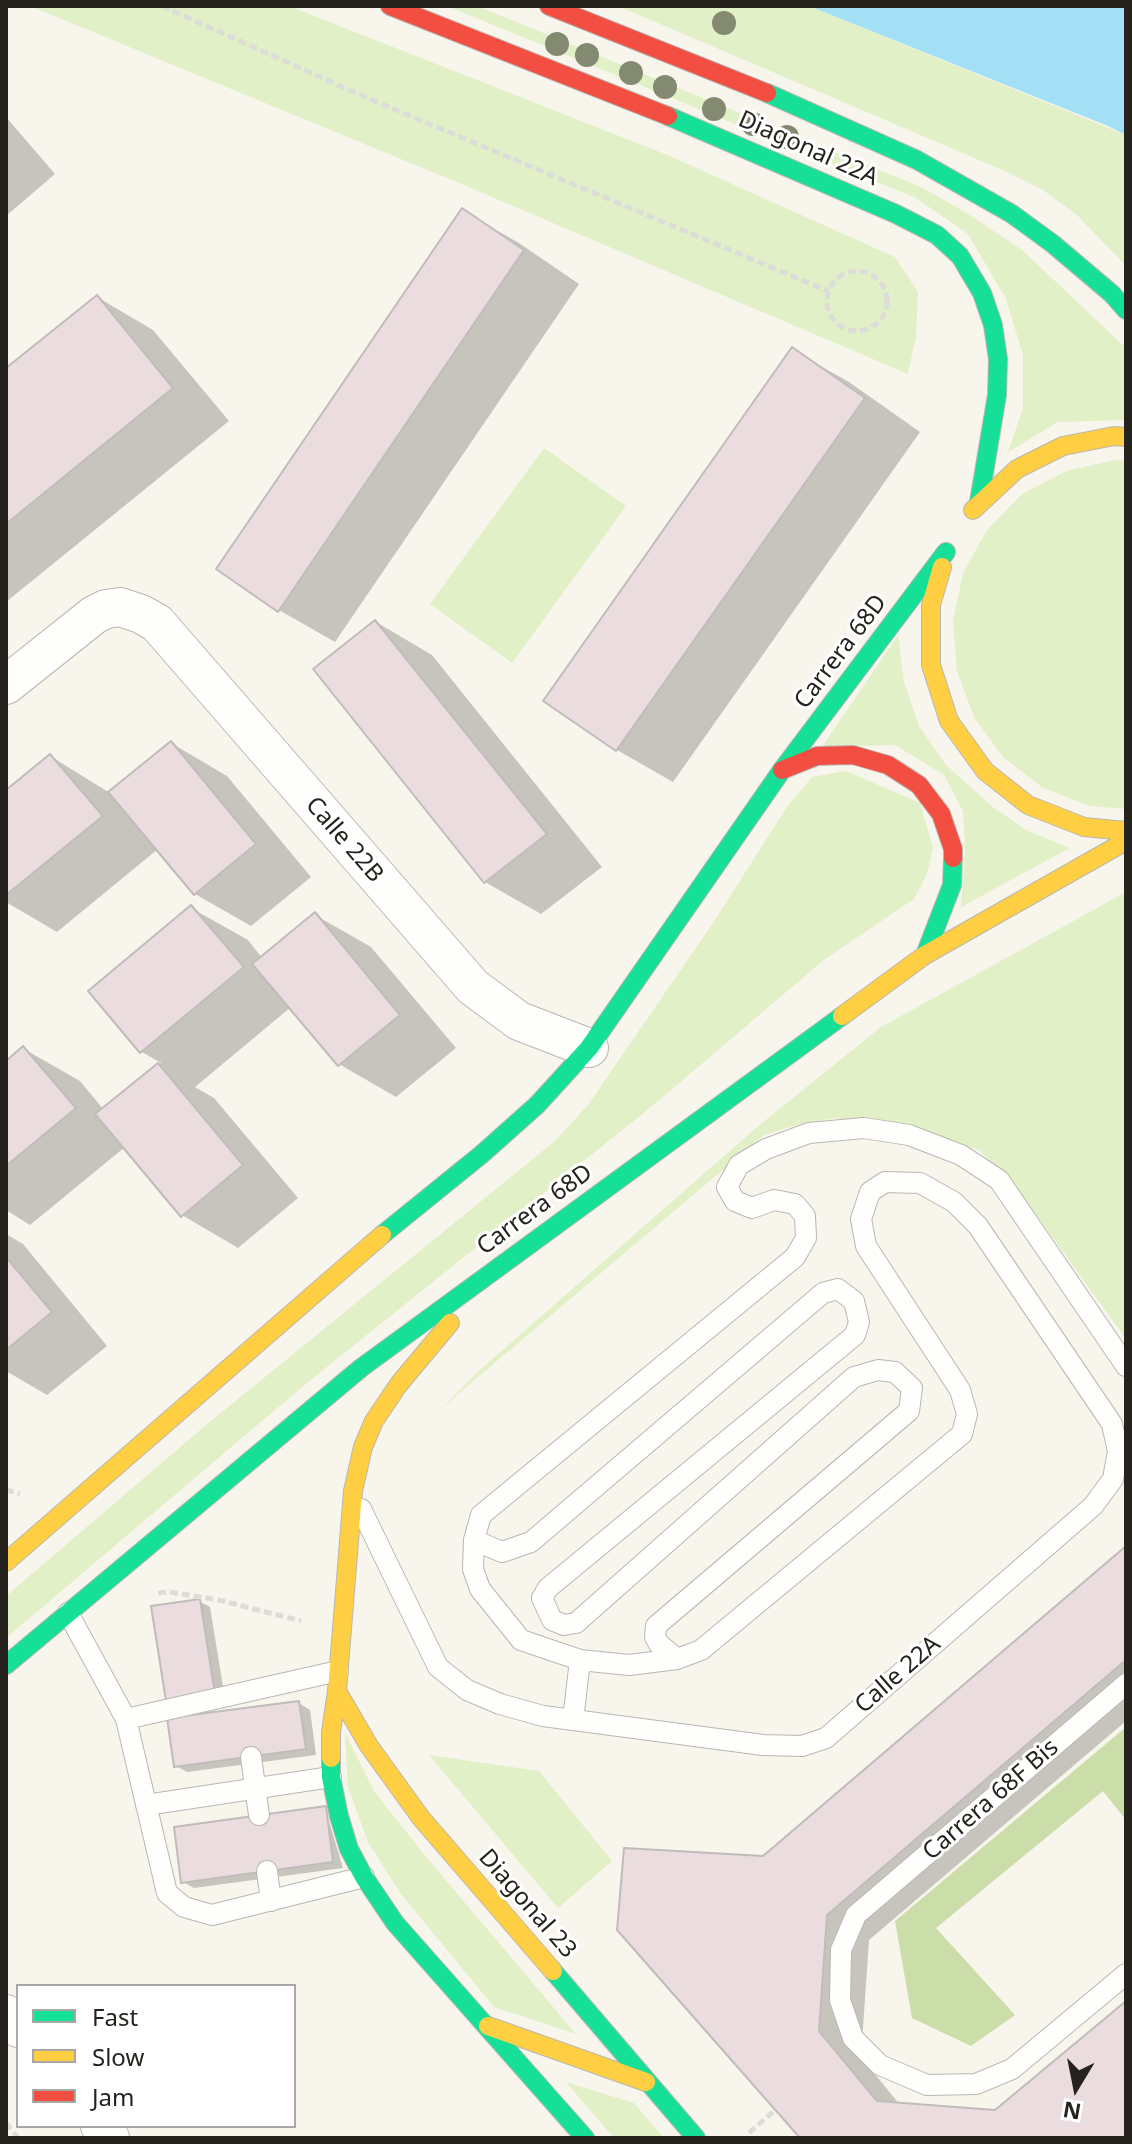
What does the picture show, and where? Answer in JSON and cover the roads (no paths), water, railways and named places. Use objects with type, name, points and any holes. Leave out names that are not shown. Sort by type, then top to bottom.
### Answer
[{"type":"main road","name":"Diagonal 22A","points":[[390,6],[716,135],[937,235],[960,256],[982,293],[993,325],[998,359],[997,395],[979,502]]},
{"type":"main road","name":"Diagonal 22A","points":[[549,6],[811,111],[917,160],[1033,229],[1112,294],[1126,310]]},
{"type":"main road","name":"Carrera 68D","points":[[6,1562],[361,1252],[537,1105],[589,1048],[616,1012],[782,770],[979,502],[1017,469],[1063,446],[1114,436],[1126,437]]},
{"type":"main road","points":[[953,539],[931,605],[931,665],[949,721],[985,771],[1028,805],[1084,827],[1126,831]]},
{"type":"main road","points":[[782,770],[817,756],[853,755],[888,765],[919,785],[941,814],[953,849],[952,885],[925,955]]},
{"type":"main road","name":"Carrera 68D","points":[[6,1665],[361,1368],[498,1266],[925,955],[1126,841]]},
{"type":"main road","points":[[498,1266],[399,1384],[374,1421],[363,1447],[353,1491],[331,1732],[331,1777],[342,1827],[364,1877],[395,1923],[585,2138]]},
{"type":"main road","name":"Diagonal 23","points":[[338,1681],[369,1746],[421,1818],[696,2138]]},
{"type":"main road","points":[[487,2025],[648,2082]]},
{"type":"street","name":"Calle 22B","points":[[6,685],[94,615],[120,607],[157,623],[473,987],[519,1021],[589,1048]]},
{"type":"lane","points":[[677,1659],[629,1665],[580,1660],[521,1640],[501,1619],[480,1589],[473,1569],[474,1540],[481,1515],[795,1257],[806,1238],[805,1216],[795,1204],[774,1200],[752,1208],[735,1201],[727,1187],[739,1165],[766,1149],[809,1133],[864,1128],[909,1135],[961,1155],[999,1180],[1126,1366]]},
{"type":"lane","name":"Calle 22A","points":[[353,1491],[438,1667],[467,1690],[500,1704],[543,1716],[763,1745],[802,1746],[826,1738],[1093,1506],[1113,1479],[1118,1451],[1112,1424],[978,1226],[954,1202],[920,1183],[885,1182],[870,1192],[861,1219],[866,1246],[960,1390],[967,1414],[962,1434],[701,1650],[677,1659]]},
{"type":"lane","points":[[474,1540],[502,1552],[531,1542],[823,1293],[838,1289],[854,1301],[859,1322],[855,1335],[548,1588],[542,1598],[552,1620],[564,1625],[576,1623],[854,1377],[878,1370],[895,1372],[912,1388],[909,1411],[656,1626],[655,1637],[659,1644],[677,1659]]},
{"type":"lane","points":[[68,1613],[126,1719],[167,1893],[184,1907],[212,1915],[364,1877]]},
{"type":"lane","points":[[573,1720],[580,1660]]},
{"type":"lane","points":[[126,1719],[243,1701],[338,1681]]},
{"type":"lane","name":"Carrera 68F Bis","points":[[1126,1684],[856,1915],[841,1950],[840,2000],[853,2038],[880,2065],[927,2085],[976,2084],[1012,2069],[1126,1974]]},
{"type":"lane","points":[[251,1757],[259,1815]]},
{"type":"lane","points":[[146,1805],[331,1777]]},
{"type":"lane","points":[[267,1871],[271,1901]]},
{"type":"water","points":[[809,6],[1126,6],[1126,135],[1108,126]]}]
